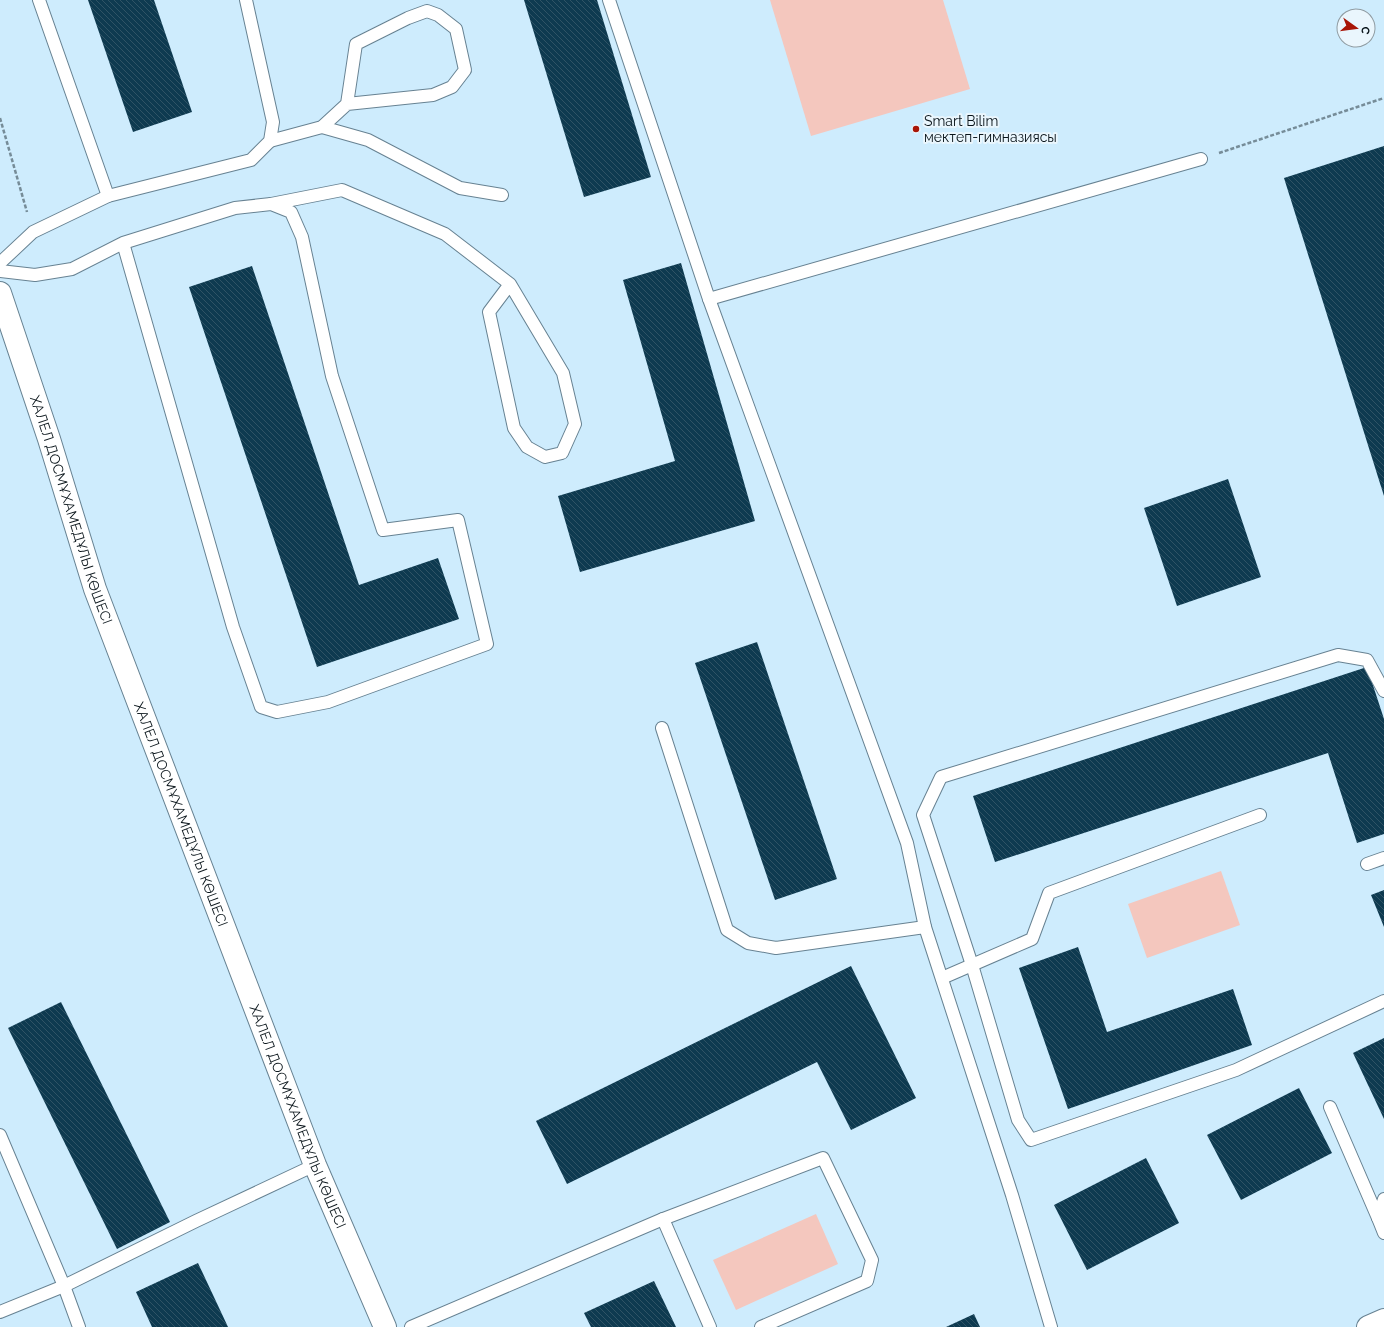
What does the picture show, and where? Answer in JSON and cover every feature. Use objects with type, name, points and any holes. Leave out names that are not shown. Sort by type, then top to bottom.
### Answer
[{"type":"street","name":"ХАЛЕЛ ДОСМҰХАМЕДҰЛЫ КӨШЕСІ","points":[[0,293],[49,439],[95,589],[315,1165],[385,1327]]},
{"type":"street","points":[[1368,1327],[1384,1320]]},
{"type":"lane","points":[[39,0],[108,196]]},
{"type":"lane","points":[[246,0],[273,122],[270,141]]},
{"type":"lane","points":[[609,0],[709,299],[907,843],[925,927],[1012,1195],[1051,1327]]},
{"type":"lane","points":[[0,263],[33,232],[108,196],[251,160],[270,141],[322,127],[347,104],[433,95],[452,87],[465,70],[456,29],[438,15],[427,11],[408,18],[356,44],[347,104]]},
{"type":"lane","points":[[322,127],[368,140],[460,188],[502,195]]},
{"type":"lane","points":[[709,299],[1201,159]]},
{"type":"lane","points":[[0,271],[35,275],[72,269],[123,243],[235,208],[271,204],[342,190],[445,234],[510,284],[563,373],[575,424],[562,453],[545,457],[527,447],[514,428],[490,312],[510,284]]},
{"type":"lane","points":[[123,243],[233,627],[261,707],[277,712],[328,702],[487,644],[458,520],[383,530],[332,376],[302,237],[291,212],[271,204]]},
{"type":"lane","points":[[1384,691],[1367,660],[1338,655],[941,777],[923,815],[972,965],[1018,1120],[1031,1140],[1236,1070],[1384,1001]]},
{"type":"lane","points":[[662,728],[727,930],[748,943],[776,948],[925,927]]},
{"type":"lane","points":[[942,978],[1032,939],[1049,893],[1260,815]]},
{"type":"lane","points":[[1367,864],[1384,858]]},
{"type":"lane","points":[[1330,1107],[1384,1233]]},
{"type":"lane","points":[[0,1135],[64,1286],[79,1327]]},
{"type":"lane","points":[[411,1327],[663,1220],[823,1158],[872,1260],[867,1281],[761,1327]]},
{"type":"lane","points":[[0,1312],[64,1286],[196,1221],[315,1165]]},
{"type":"lane","points":[[1378,1218],[1384,1199]]},
{"type":"lane","points":[[663,1220],[710,1327]]},
{"type":"path","points":[[1201,159],[1384,98]]},
{"type":"path","points":[[0,118],[33,232]]},
{"type":"shaded area","points":[[770,0],[943,0],[970,89],[811,136]]},
{"type":"shaded area","points":[[1221,871],[1240,925],[1147,958],[1128,904]]},
{"type":"shaded area","points":[[816,1214],[838,1264],[736,1310],[713,1260]]},
{"type":"building","points":[[88,0],[154,0],[192,112],[133,132]]},
{"type":"building","points":[[524,0],[597,0],[651,177],[584,197]]},
{"type":"building","points":[[1384,146],[1384,496],[1284,178]]},
{"type":"building","points":[[681,263],[755,521],[580,572],[558,496],[675,461],[623,280]]},
{"type":"building","points":[[252,266],[359,585],[438,558],[459,619],[317,667],[189,287]]},
{"type":"building","points":[[1228,479],[1261,577],[1177,606],[1144,508]]},
{"type":"building","points":[[757,642],[837,879],[775,900],[695,663]]},
{"type":"building","points":[[1367,667],[1384,719],[1384,834],[1357,843],[1328,753],[995,862],[973,796]]},
{"type":"building","points":[[1384,890],[1384,927],[1371,895]]},
{"type":"building","points":[[1078,947],[1107,1032],[1233,989],[1252,1045],[1068,1109],[1019,968]]},
{"type":"building","points":[[851,966],[916,1098],[851,1130],[817,1062],[567,1184],[536,1121]]},
{"type":"building","points":[[61,1002],[170,1222],[117,1249],[8,1028]]},
{"type":"building","points":[[1384,1038],[1384,1119],[1353,1053]]},
{"type":"building","points":[[1299,1088],[1332,1153],[1241,1200],[1207,1135]]},
{"type":"building","points":[[1146,1158],[1179,1223],[1087,1270],[1054,1205]]},
{"type":"building","points":[[198,1263],[228,1327],[152,1327],[136,1292]]},
{"type":"building","points":[[654,1281],[676,1327],[591,1327],[584,1313]]},
{"type":"building","points":[[974,1314],[980,1327],[946,1327]]},
{"type":"place","name":"Smart Bilim мектеп-гимназиясы","points":[[916,129]]}]
